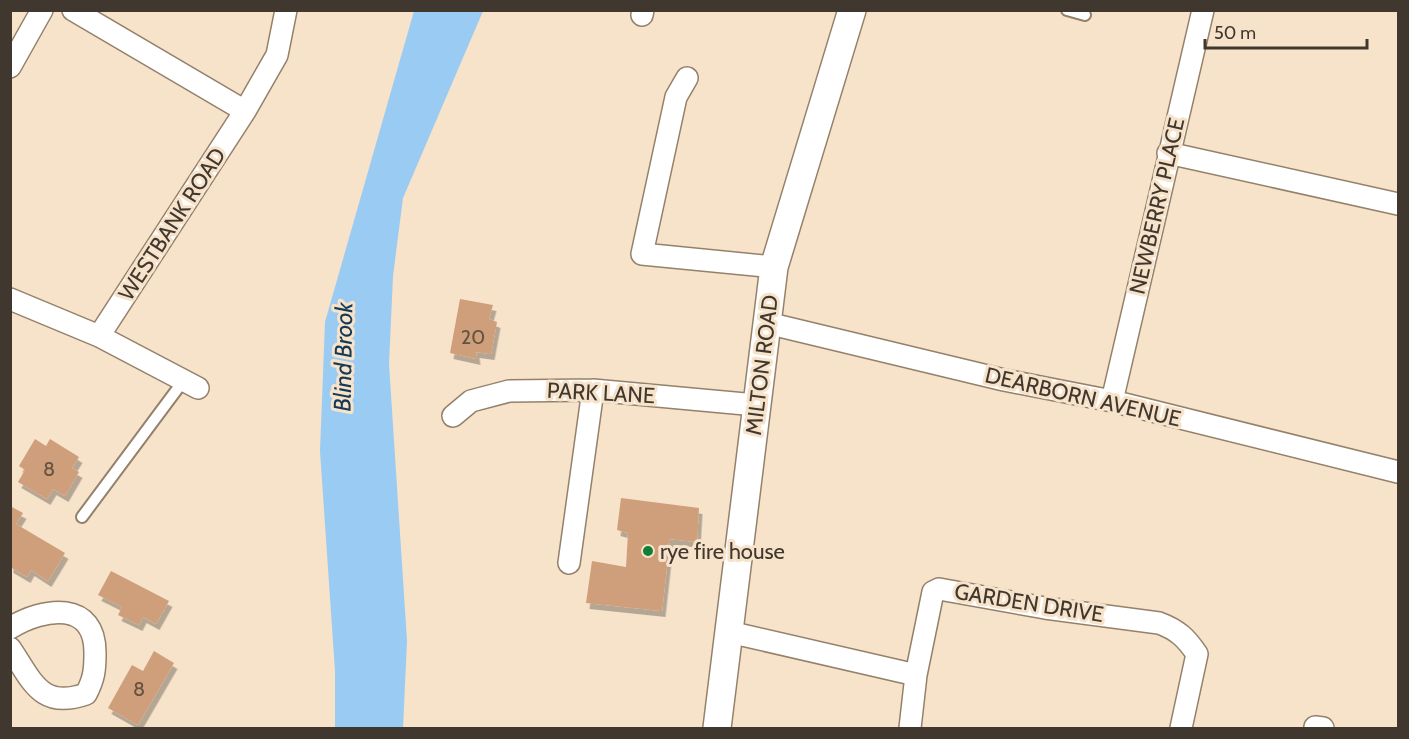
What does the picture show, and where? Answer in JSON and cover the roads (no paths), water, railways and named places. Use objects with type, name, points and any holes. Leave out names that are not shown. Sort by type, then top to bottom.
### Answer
[{"type":"street","points":[[10,67],[42,10]]},
{"type":"street","points":[[73,10],[245,111]]},
{"type":"street","name":"WESTBANK ROAD","points":[[99,336],[245,111],[277,55],[286,10]]},
{"type":"street","name":"MILTON ROAD","points":[[717,729],[774,267],[852,10]]},
{"type":"street","name":"NEWBERRY PLACE","points":[[1112,401],[1203,10]]},
{"type":"street","points":[[687,78],[676,97],[642,254],[774,267]]},
{"type":"street","points":[[1168,153],[1398,204]]},
{"type":"street","points":[[10,298],[99,336],[191,384]]},
{"type":"street","name":"DEARBORN AVENUE","points":[[767,322],[1004,380],[1112,401],[1398,472]]},
{"type":"street","points":[[569,563],[593,390]]},
{"type":"street","name":"PARK LANE","points":[[453,416],[471,401],[509,391],[593,390],[756,405]]},
{"type":"street","name":"GARDEN DRIVE","points":[[910,729],[916,675],[933,592],[939,589],[1046,608],[1159,622],[1173,628],[1184,636],[1197,654],[1181,729]]},
{"type":"street","points":[[10,628],[28,617],[47,612],[74,615],[90,627],[95,638],[94,678],[86,694],[76,697],[50,697],[39,692],[10,648]]},
{"type":"street","points":[[729,632],[916,675]]},
{"type":"lane","points":[[1066,10],[1085,15]]},
{"type":"lane","points":[[82,517],[191,384]]},
{"type":"water","name":"Blind Brook","points":[[414,11],[483,11],[403,198],[393,276],[389,364],[407,641],[403,728],[335,728],[335,671],[320,451],[325,322]]},
{"type":"place","name":"rye fire house","points":[[648,551]]}]
